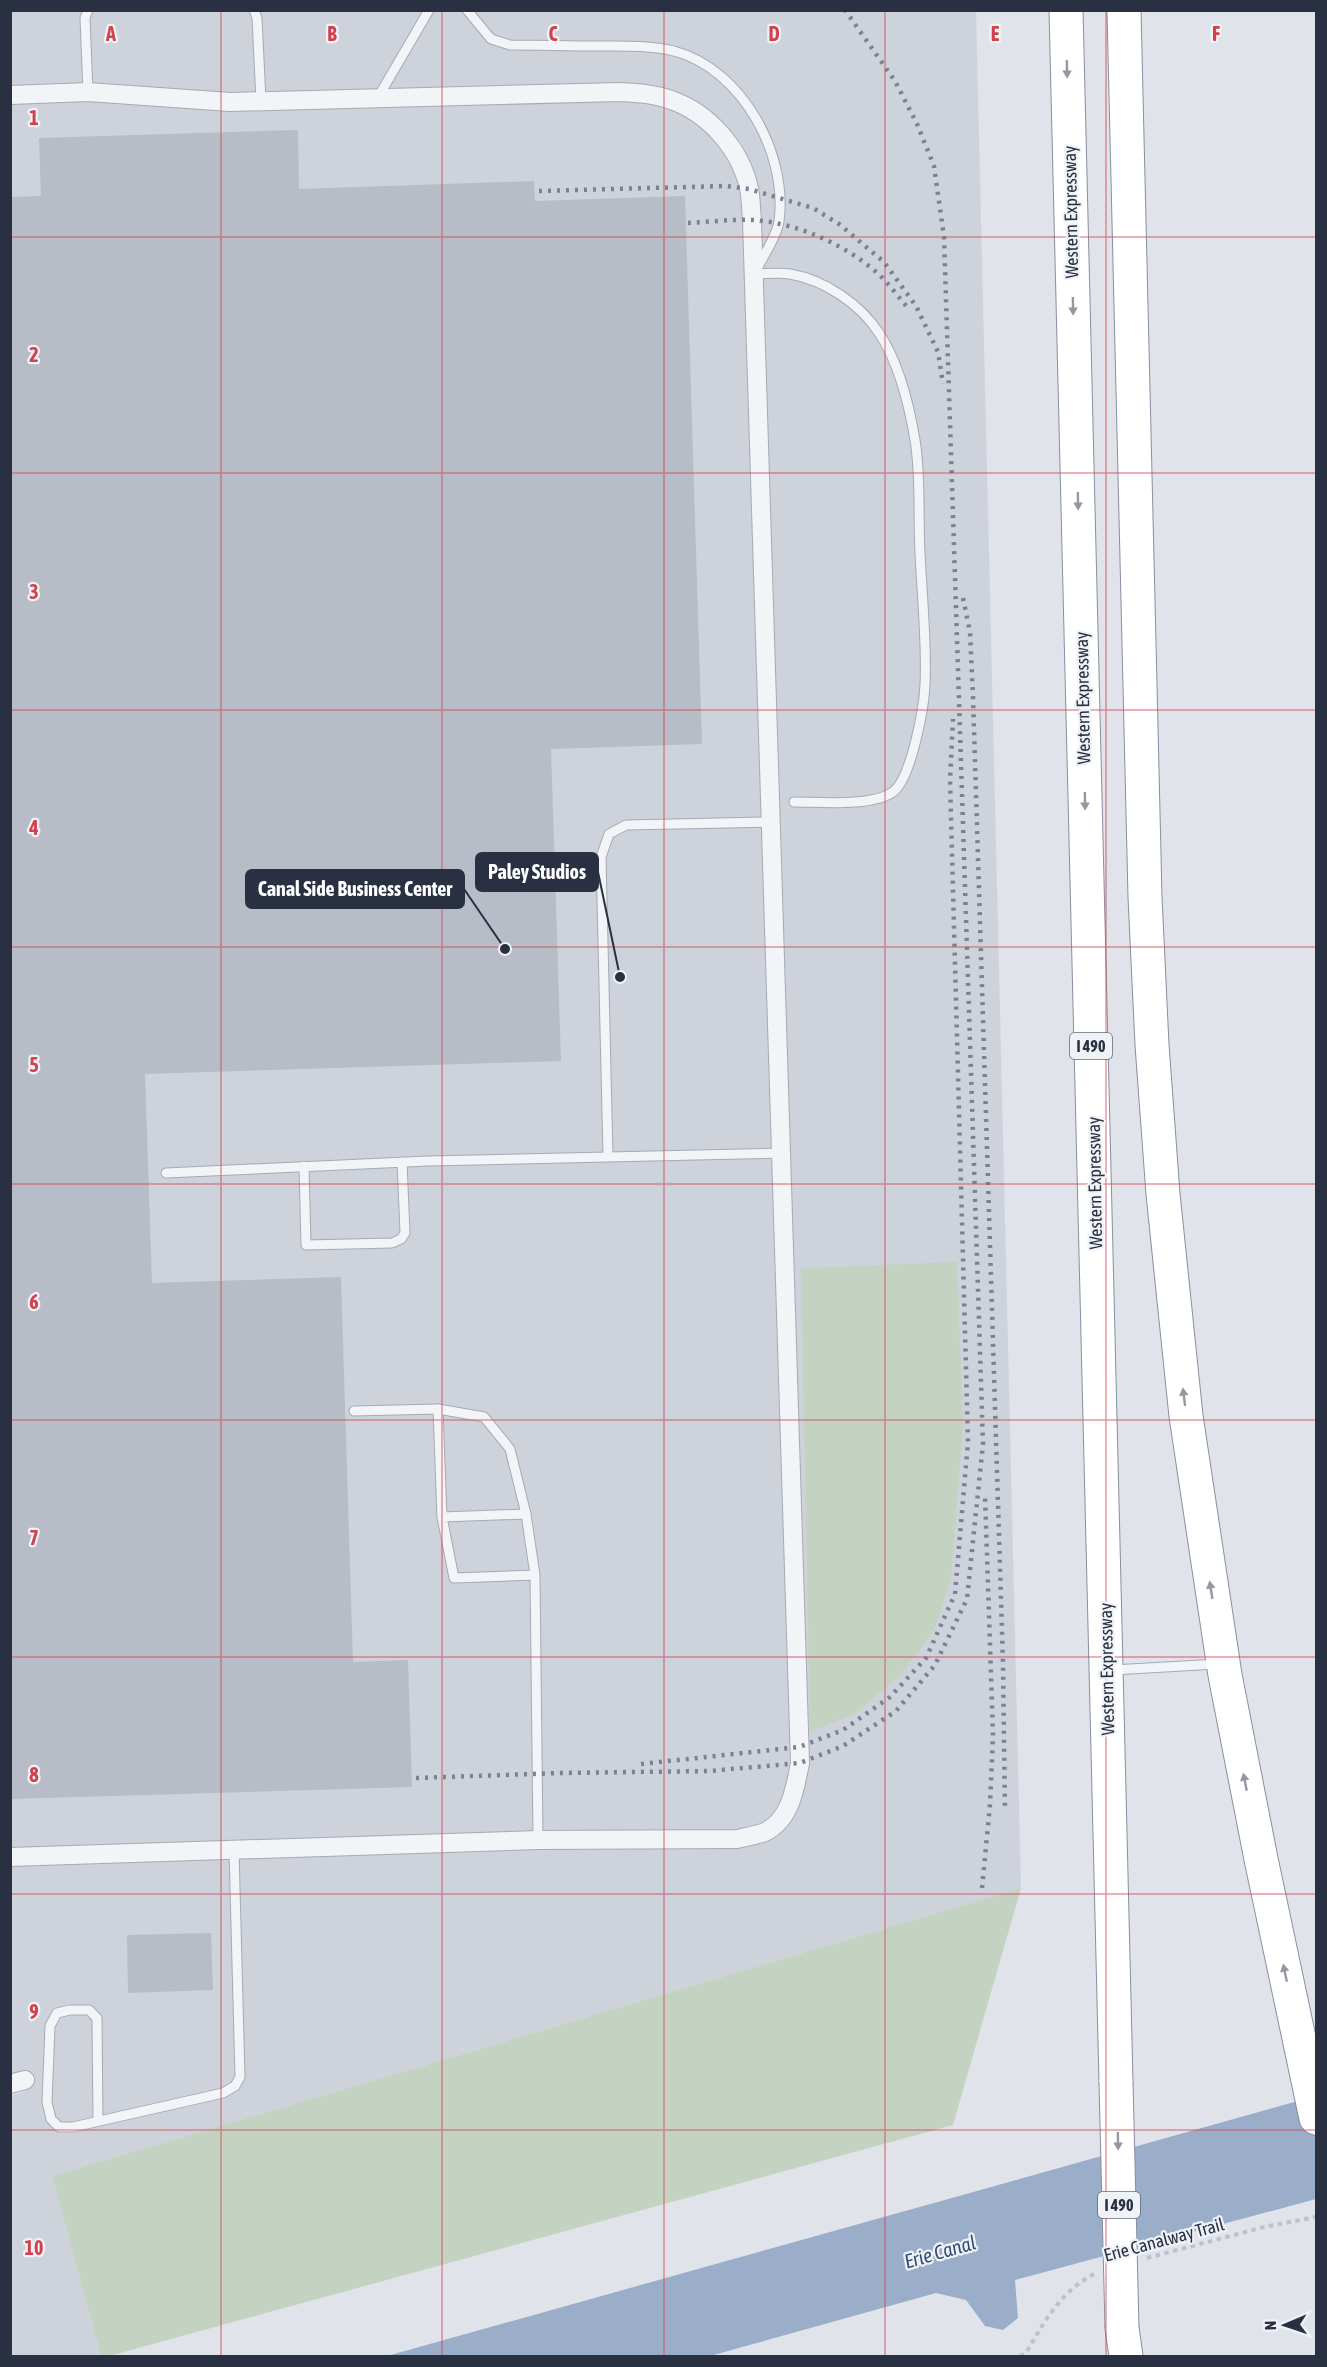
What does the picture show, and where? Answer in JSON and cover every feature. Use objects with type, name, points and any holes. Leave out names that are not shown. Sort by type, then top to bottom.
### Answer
[{"type":"highway","name":"Western Expressway","points":[[1066,10],[1123,2347]]},
{"type":"highway","points":[[1124,10],[1145,897],[1152,1045],[1163,1194],[1183,1388],[1223,1664],[1260,1859],[1317,2118]]},
{"type":"street","points":[[10,95],[88,92],[230,102],[620,92],[648,94],[673,100],[700,115],[726,138],[743,171],[749,189],[754,274],[799,1755],[795,1788],[785,1815],[766,1831],[737,1839],[538,1840],[10,1857]]},
{"type":"lane","points":[[88,10],[85,18],[88,92]]},
{"type":"lane","points":[[254,10],[257,18],[261,101]]},
{"type":"lane","points":[[377,99],[429,10]]},
{"type":"lane","points":[[467,10],[491,39],[510,45],[650,46],[677,52],[700,62],[722,76],[742,97],[763,130],[773,159],[780,197],[779,223],[754,274],[789,273],[810,279],[837,293],[860,310],[879,333],[893,362],[906,400],[915,442],[925,685],[919,728],[901,783],[892,793],[871,800],[794,802]]},
{"type":"lane","points":[[608,1156],[601,857],[609,834],[626,825],[771,822]]},
{"type":"lane","points":[[166,1173],[402,1162],[781,1153]]},
{"type":"lane","points":[[304,1166],[306,1245],[392,1243],[401,1239],[405,1233],[402,1162]]},
{"type":"lane","points":[[354,1411],[438,1409],[484,1417],[510,1449],[526,1514],[535,1575],[538,1840]]},
{"type":"lane","points":[[438,1409],[442,1517],[454,1578],[535,1575]]},
{"type":"lane","points":[[442,1517],[526,1514]]},
{"type":"lane","points":[[1107,1671],[1223,1664]]},
{"type":"lane","points":[[98,2121],[97,2018],[89,2010],[57,2013],[50,2026],[47,2102],[51,2119],[59,2127],[73,2127],[223,2093],[235,2086],[240,2077],[234,1850]]},
{"type":"lane","points":[[18,2082],[48,2076]]},
{"type":"path","name":"Erie Canalway Trail","points":[[1136,2261],[1264,2227],[1317,2217]]},
{"type":"path","name":"Erie Canalway Trail","points":[[1020,2356],[1026,2353],[1053,2308],[1079,2282],[1097,2273]]},
{"type":"shaded area","points":[[11,11],[976,11],[1021,1888],[52,2176],[101,2356],[11,2356],[11,2096],[28,2090],[22,2071],[11,2074]]},
{"type":"green space","points":[[957,1262],[963,1428],[951,1580],[934,1631],[900,1676],[854,1714],[810,1732],[801,1268]]},
{"type":"green space","points":[[1021,1888],[953,2125],[109,2356],[101,2356],[52,2176]]},
{"type":"water","name":"Erie Canal","points":[[1316,2096],[1316,2199],[1015,2280],[1018,2318],[1003,2330],[985,2326],[966,2300],[936,2293],[710,2356],[387,2356]]},
{"type":"building","points":[[298,130],[299,189],[534,181],[535,201],[685,196],[702,744],[551,749],[561,1061],[145,1074],[152,1283],[341,1277],[353,1662],[408,1660],[412,1787],[10,1799],[10,197],[41,196],[39,138]]},
{"type":"building","points":[[211,1933],[213,1990],[128,1993],[127,1935]]},
{"type":"railway","points":[[416,1778],[709,1771],[800,1763],[843,1746],[896,1711],[935,1665],[967,1599],[983,1444],[944,237],[934,166],[917,124],[895,81],[845,10]]},
{"type":"railway","points":[[539,191],[726,186],[749,189],[813,208],[839,224],[884,262],[916,306],[938,352],[943,384]]},
{"type":"railway","points":[[688,223],[753,220],[786,225],[818,236],[848,252],[875,271],[909,309]]},
{"type":"railway","points":[[963,598],[970,632],[973,697],[1003,1664],[1005,1811]]},
{"type":"railway","points":[[641,1764],[799,1747],[843,1730],[890,1697],[926,1658],[955,1594],[968,1442],[950,780],[953,719]]},
{"type":"railway","points":[[982,1888],[990,1805],[993,1735],[985,1495]]},
{"type":"place","name":"Canal Side Business Center","points":[[505,949]]},
{"type":"place","name":"Paley Studios","points":[[620,977]]}]
